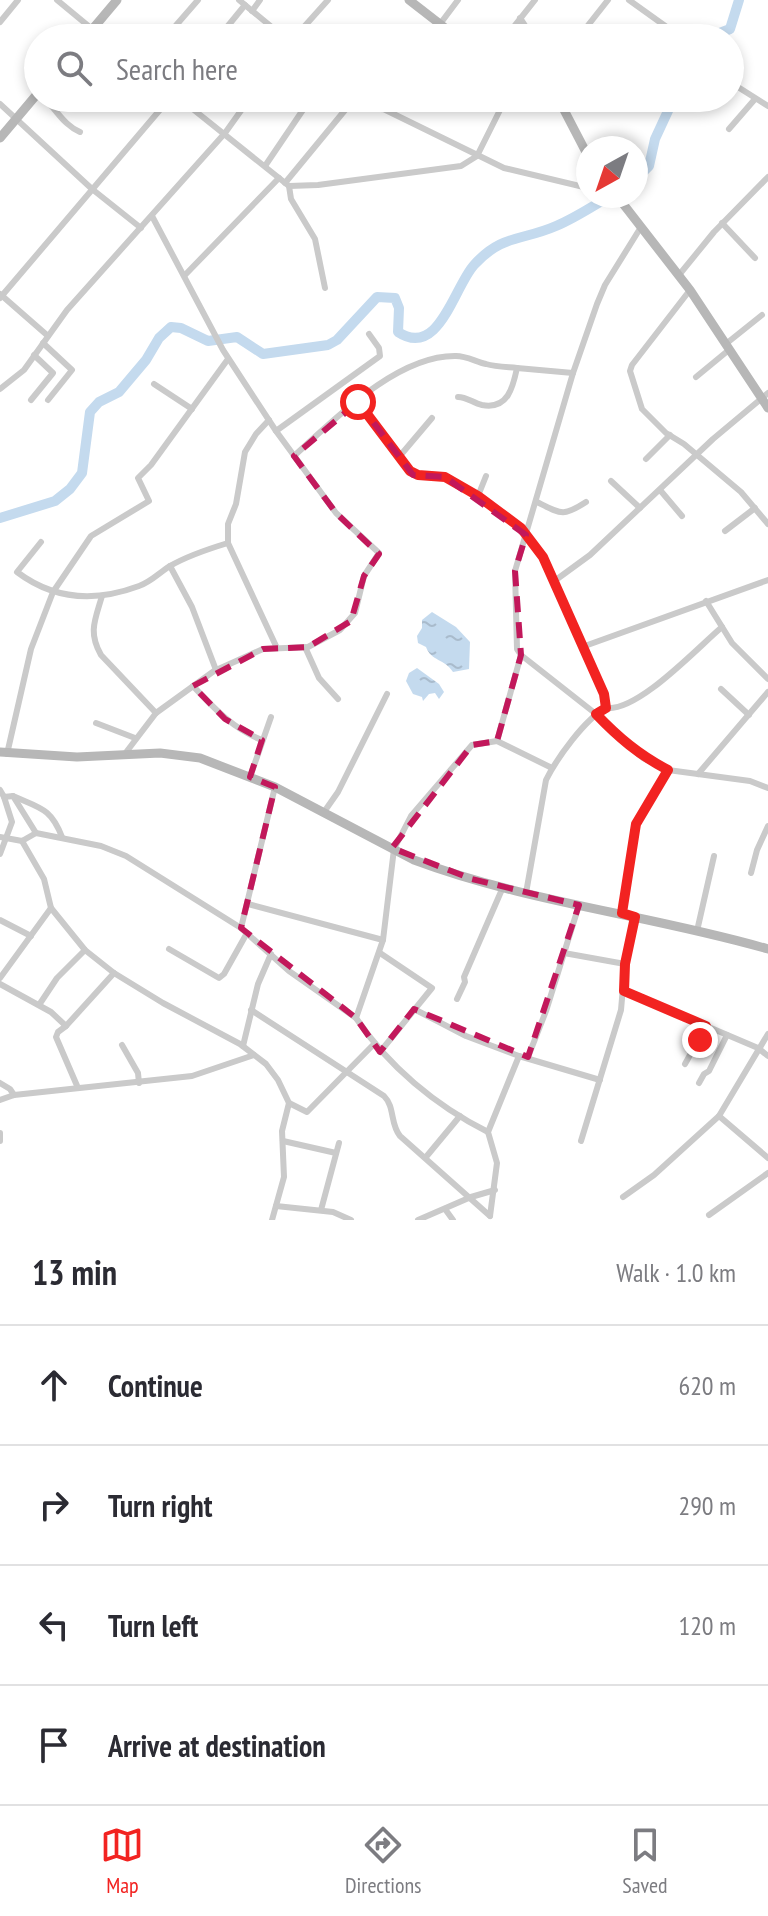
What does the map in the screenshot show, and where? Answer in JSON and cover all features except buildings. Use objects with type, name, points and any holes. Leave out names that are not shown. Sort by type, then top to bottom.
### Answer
[{"type":"street","points":[[57,0],[86,24]]},
{"type":"street","points":[[96,24],[117,0]]},
{"type":"street","points":[[177,24],[198,0]]},
{"type":"street","points":[[252,11],[260,0]]},
{"type":"street","points":[[307,24],[328,0]]},
{"type":"street","points":[[409,0],[441,24]]},
{"type":"street","points":[[443,24],[458,0]]},
{"type":"street","points":[[516,24],[535,0]]},
{"type":"street","points":[[589,24],[608,0]]},
{"type":"street","points":[[629,0],[662,24]]},
{"type":"street","points":[[0,22],[13,1]]},
{"type":"street","points":[[227,24],[242,2],[268,24]]},
{"type":"street","points":[[520,18],[524,24]]},
{"type":"street","points":[[744,92],[768,106]]},
{"type":"street","points":[[744,112],[755,99]]},
{"type":"street","points":[[0,104],[92,189],[141,228]]},
{"type":"street","points":[[0,138],[24,110]]},
{"type":"street","points":[[55,112],[68,126],[80,132]]},
{"type":"street","points":[[48,336],[1,296],[158,112]]},
{"type":"street","points":[[197,112],[284,182],[315,239],[325,288]]},
{"type":"street","points":[[0,389],[24,370],[67,310],[225,133],[240,112]]},
{"type":"street","points":[[265,166],[302,112]]},
{"type":"street","points":[[185,275],[284,182],[346,112]]},
{"type":"street","points":[[388,112],[504,168],[576,185]]},
{"type":"street","points":[[284,182],[318,185],[461,166],[477,156],[499,112]]},
{"type":"street","points":[[566,112],[578,136]]},
{"type":"street","points":[[729,129],[744,112]]},
{"type":"street","points":[[679,275],[722,223],[768,177]]},
{"type":"street","points":[[553,582],[590,555],[713,439],[766,400],[690,290],[626,208]]},
{"type":"street","points":[[124,755],[156,713],[216,670],[263,649],[305,647],[340,630],[351,621],[364,576],[379,553],[336,513],[276,431],[217,340],[152,216]]},
{"type":"street","points":[[722,223],[755,258]]},
{"type":"street","points":[[641,227],[605,285],[573,373],[515,571],[517,649],[596,714],[643,758],[668,770],[750,781],[768,788]]},
{"type":"street","points":[[690,290],[630,368],[642,409],[741,492],[768,524]]},
{"type":"street","points":[[696,377],[762,315]]},
{"type":"street","points":[[276,431],[380,356],[379,348],[369,334]]},
{"type":"street","points":[[43,343],[72,370],[48,400]]},
{"type":"street","points":[[31,400],[53,373],[34,355]]},
{"type":"street","points":[[294,456],[341,413],[405,369],[435,358],[457,356],[485,364],[573,373]]},
{"type":"street","points":[[228,359],[151,465],[138,478],[149,501],[91,536],[53,592],[31,649],[4,753],[77,757],[184,755],[215,762],[275,787],[436,868],[526,893],[768,949]]},
{"type":"street","points":[[458,397],[484,405],[505,400],[513,391],[517,368]]},
{"type":"street","points":[[154,384],[192,409]]},
{"type":"street","points":[[358,402],[414,474],[445,477],[478,496],[521,528],[543,557],[604,694],[606,708]]},
{"type":"street","points":[[399,457],[432,418]]},
{"type":"street","points":[[269,420],[245,452],[236,504],[228,524],[228,543],[276,646]]},
{"type":"street","points":[[646,459],[670,435]]},
{"type":"street","points":[[478,496],[486,476]]},
{"type":"street","points":[[611,481],[640,508]]},
{"type":"street","points":[[660,490],[682,516]]},
{"type":"street","points":[[537,502],[562,514],[586,502]]},
{"type":"street","points":[[725,531],[755,508]]},
{"type":"street","points":[[41,542],[17,572],[33,584],[77,597],[102,596],[142,585],[170,566],[201,551],[228,543]]},
{"type":"street","points":[[170,566],[192,607],[216,670]]},
{"type":"street","points":[[582,647],[768,580]]},
{"type":"street","points":[[102,596],[92,630],[96,645],[101,655],[156,713]]},
{"type":"street","points":[[706,601],[732,643],[768,679]]},
{"type":"street","points":[[526,893],[542,792],[552,768],[596,714],[619,706],[655,686],[722,627]]},
{"type":"street","points":[[305,647],[319,678],[338,699]]},
{"type":"street","points":[[497,741],[521,655]]},
{"type":"street","points":[[193,686],[225,719],[244,733],[262,740]]},
{"type":"street","points":[[721,689],[749,715]]},
{"type":"street","points":[[698,774],[768,692]]},
{"type":"street","points":[[324,812],[338,792],[387,694]]},
{"type":"street","points":[[250,777],[271,717]]},
{"type":"street","points":[[96,723],[135,738]]},
{"type":"street","points":[[356,1018],[383,940],[394,849],[411,816],[472,745],[497,741],[552,768]]},
{"type":"street","points":[[622,913],[636,824],[668,770]]},
{"type":"street","points":[[169,949],[219,978],[224,974],[244,930],[275,787]]},
{"type":"street","points":[[0,854],[12,822],[2,794],[48,812],[55,819],[62,837]]},
{"type":"street","points":[[13,796],[36,833]]},
{"type":"street","points":[[751,873],[768,828]]},
{"type":"street","points":[[4,838],[22,841],[36,833],[101,846],[126,856],[244,930],[289,971],[356,1018],[380,1052],[405,1074],[460,1116],[488,1132]]},
{"type":"street","points":[[22,841],[44,879],[51,908],[85,950],[114,973],[163,1003],[243,1046],[266,1064],[278,1080],[289,1103],[283,1141],[284,1177],[272,1220]]},
{"type":"street","points":[[697,931],[714,856]]},
{"type":"street","points":[[457,999],[503,887]]},
{"type":"street","points":[[248,904],[383,940]]},
{"type":"street","points":[[528,1057],[579,905]]},
{"type":"street","points":[[51,908],[0,981],[66,1026]]},
{"type":"street","points":[[581,1141],[624,991],[625,964],[635,917]]},
{"type":"street","points":[[0,920],[31,936]]},
{"type":"street","points":[[39,1005],[57,978],[85,950]]},
{"type":"street","points":[[380,953],[432,988],[380,1052]]},
{"type":"street","points":[[564,953],[625,964]]},
{"type":"street","points":[[243,1046],[251,1010],[271,954]]},
{"type":"street","points":[[78,1088],[56,1037],[114,973]]},
{"type":"street","points":[[624,991],[758,1048],[768,1056]]},
{"type":"street","points":[[414,1009],[466,1036],[519,1056],[600,1080]]},
{"type":"street","points":[[251,1010],[384,1096],[390,1102],[395,1130],[471,1197],[490,1218]]},
{"type":"street","points":[[685,1064],[706,1026]]},
{"type":"street","points":[[623,1197],[654,1175],[719,1116],[768,1034]]},
{"type":"street","points":[[699,1083],[709,1071],[727,1035]]},
{"type":"street","points":[[289,1103],[307,1112],[374,1044]]},
{"type":"street","points":[[122,1045],[138,1073],[139,1083]]},
{"type":"street","points":[[0,1100],[14,1095],[192,1076],[254,1055]]},
{"type":"street","points":[[490,1218],[497,1163],[488,1132],[519,1056]]},
{"type":"street","points":[[0,1083],[14,1095]]},
{"type":"street","points":[[426,1157],[460,1116]]},
{"type":"street","points":[[719,1116],[768,1158]]},
{"type":"street","points":[[0,1133],[0,1141]]},
{"type":"street","points":[[283,1141],[336,1153]]},
{"type":"street","points":[[321,1210],[339,1143]]},
{"type":"street","points":[[709,1215],[768,1173]]},
{"type":"street","points":[[418,1220],[495,1190]]},
{"type":"street","points":[[276,1206],[333,1212],[351,1220]]},
{"type":"street","points":[[445,1209],[453,1220]]},
{"type":"highlighted area","points":[[358,402],[413,475],[445,477],[526,535],[515,571],[521,655],[497,741],[472,745],[392,848],[472,879],[579,905],[528,1057],[414,1009],[380,1052],[356,1018],[241,928],[275,787],[250,777],[262,740],[225,719],[193,686],[263,649],[308,647],[351,621],[364,576],[379,554],[336,513],[294,456]]},
{"type":"water","points":[[432,612],[456,627],[470,642],[469,669],[453,672],[418,643],[422,620]]},
{"type":"water","points":[[417,668],[439,684],[444,692],[439,699],[435,693],[429,694],[423,701],[422,697],[413,694],[406,681],[409,673]]},
{"type":"waterway","points":[[732,24],[739,0]]},
{"type":"waterway","points":[[648,167],[655,139],[668,112]]},
{"type":"waterway","points":[[0,518],[55,501],[70,489],[82,473],[90,412],[99,402],[119,392],[146,360],[159,338],[171,327],[181,328],[208,341],[237,337],[263,354],[328,345],[337,340],[377,297],[395,298],[399,308],[398,332],[412,338],[424,336],[444,317],[467,275],[484,255],[503,243],[544,231],[590,208]]},
{"type":"route","points":[[358,402],[410,471],[418,475],[445,477],[478,496],[521,528],[543,557],[604,694],[606,708],[596,714],[643,758],[668,770],[636,824],[631,848],[622,913],[635,917],[625,964],[624,991],[706,1026],[700,1040]]}]
